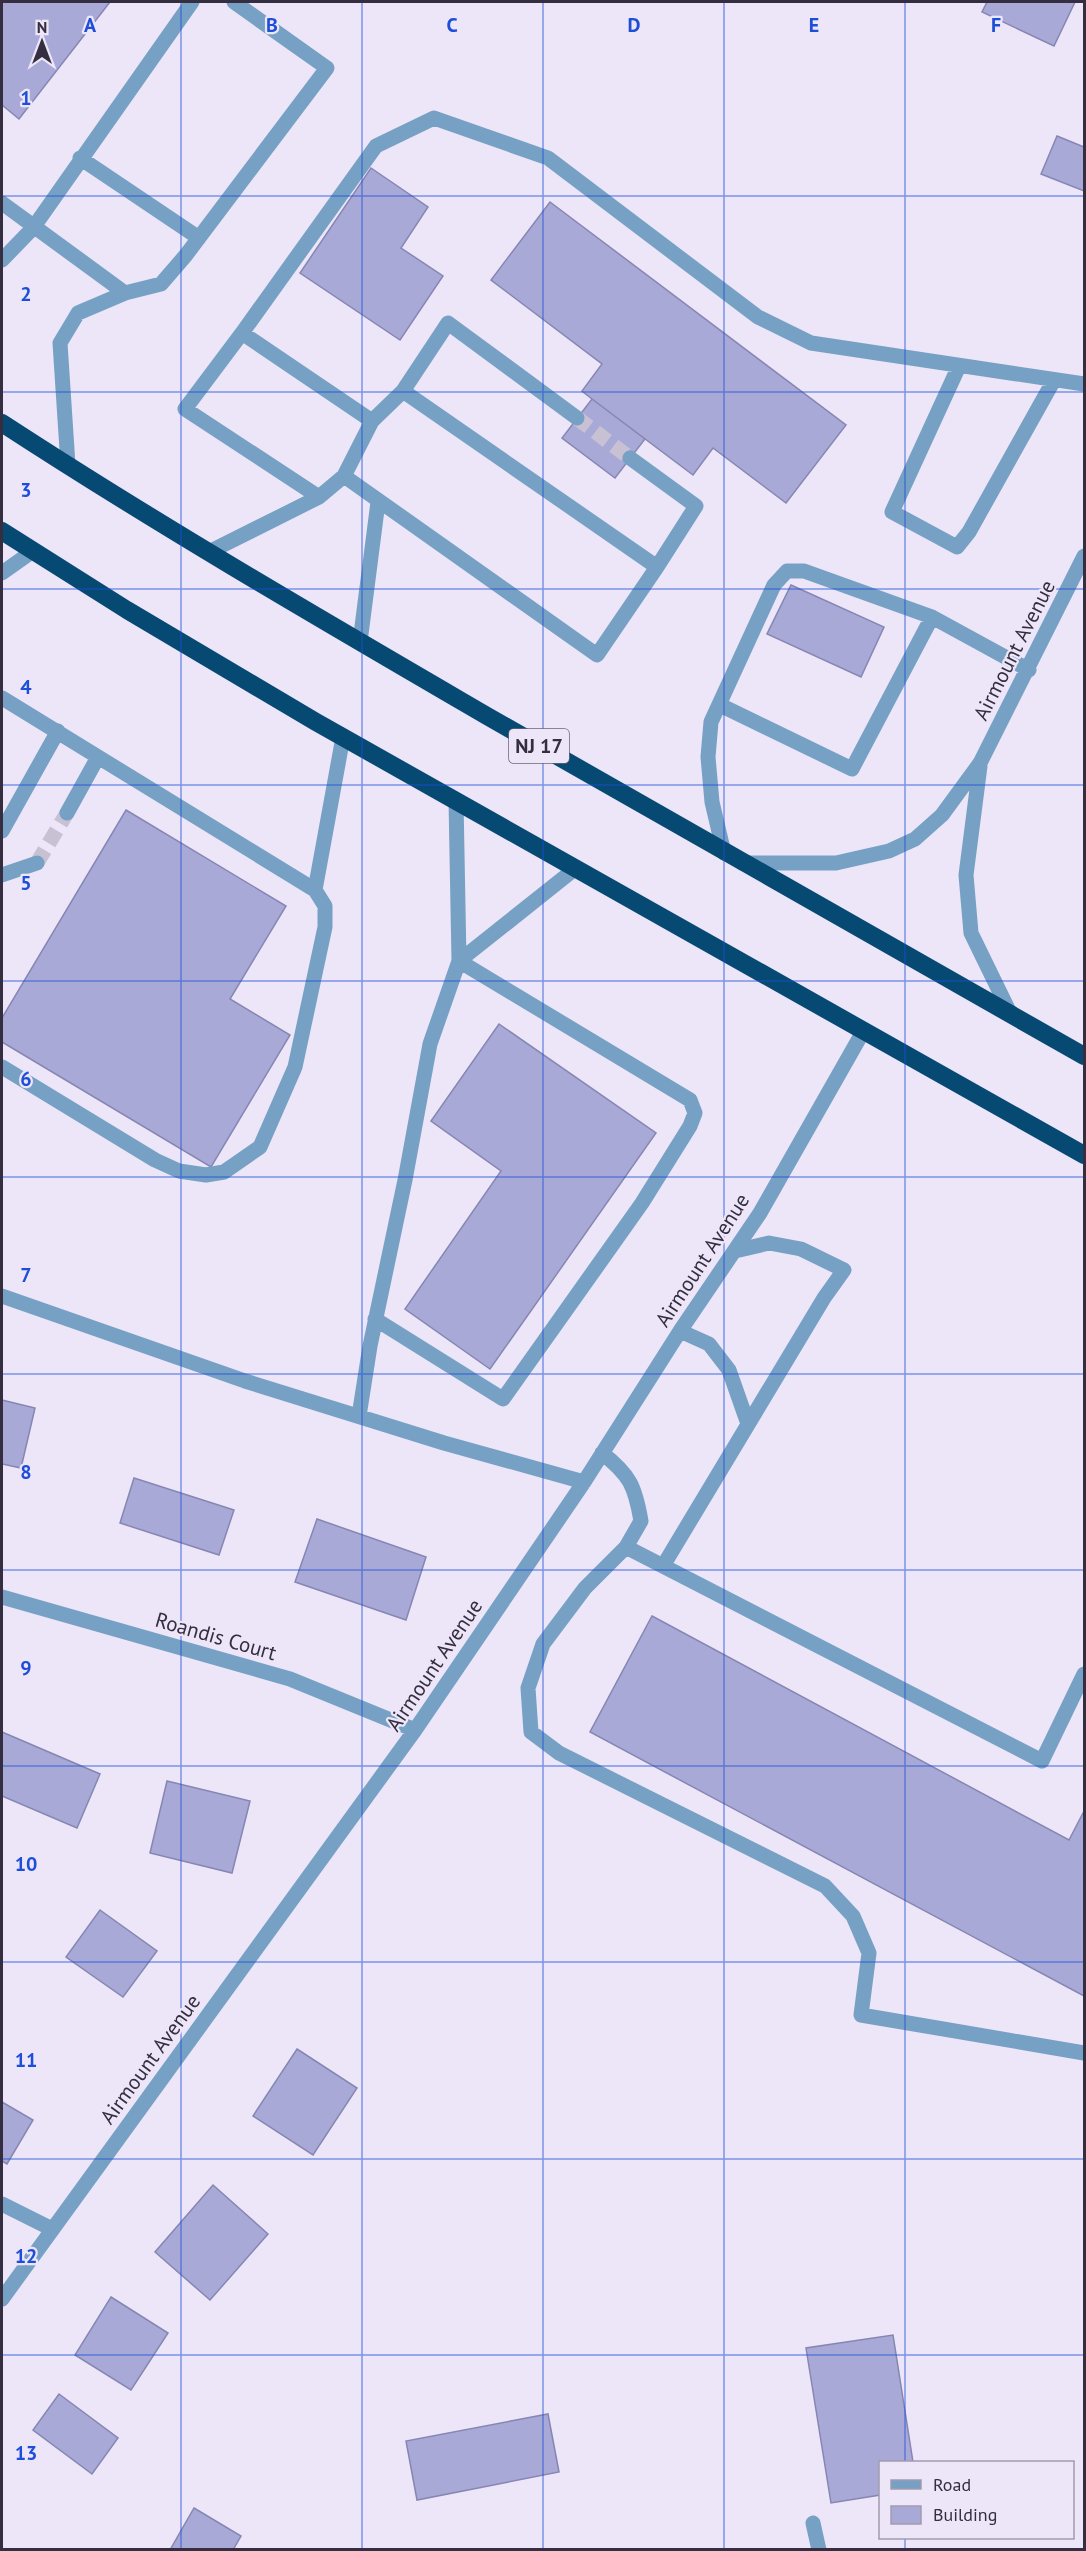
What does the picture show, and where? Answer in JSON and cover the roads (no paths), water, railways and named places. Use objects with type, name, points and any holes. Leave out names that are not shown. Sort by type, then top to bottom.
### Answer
[{"type":"highway","name":"NJ 17","points":[[2,423],[209,552],[360,642],[724,853],[1084,1056]]},
{"type":"highway","points":[[2,531],[127,610],[343,737],[1084,1155]]},
{"type":"street","points":[[2,260],[33,228],[80,158],[192,2]]},
{"type":"street","points":[[68,465],[60,343],[78,313],[125,293],[160,284],[199,238],[327,68],[234,2]]},
{"type":"street","points":[[319,497],[185,409],[376,146],[434,118],[548,158],[758,317],[811,343],[1084,384]]},
{"type":"street","points":[[80,158],[199,238]]},
{"type":"street","points":[[2,203],[33,228],[125,293]]},
{"type":"street","points":[[209,552],[319,497],[344,476],[372,421],[403,391],[448,323],[577,418]]},
{"type":"street","points":[[242,333],[372,421]]},
{"type":"street","points":[[959,366],[892,512],[957,547],[969,532],[1054,380]]},
{"type":"street","points":[[403,391],[657,567]]},
{"type":"street","points":[[344,476],[597,655],[696,506],[630,458]]},
{"type":"street","points":[[360,642],[378,502]]},
{"type":"street","points":[[2,573],[33,551]]},
{"type":"street","name":"Airmount Avenue","points":[[742,863],[836,863],[889,851],[915,839],[942,815],[980,764],[1084,556]]},
{"type":"street","points":[[724,853],[712,802],[708,757],[711,722],[774,585],[787,571],[804,571],[932,617],[1029,670]]},
{"type":"street","points":[[720,705],[852,769],[932,617]]},
{"type":"street","points":[[2,698],[315,890],[325,906],[325,927],[295,1067],[260,1147],[224,1172],[206,1175],[179,1171],[154,1160],[2,1067]]},
{"type":"street","points":[[2,831],[58,731]]},
{"type":"street","points":[[315,890],[343,737]]},
{"type":"street","points":[[67,813],[99,757]]},
{"type":"street","name":"Airmount Avenue","points":[[980,764],[966,875],[971,933],[1011,1015]]},
{"type":"street","points":[[359,1416],[375,1319],[405,1180],[430,1044],[459,962],[456,800]]},
{"type":"street","points":[[2,875],[37,863]]},
{"type":"street","points":[[459,962],[576,868]]},
{"type":"street","points":[[375,1319],[503,1399],[642,1203],[690,1126],[695,1113],[690,1100],[459,962]]},
{"type":"street","name":"Airmount Avenue","points":[[2,2298],[415,1730],[584,1482],[680,1330],[760,1212],[864,1030]]},
{"type":"street","points":[[663,1566],[824,1298],[844,1270],[801,1249],[769,1243],[735,1251]]},
{"type":"street","points":[[2,1296],[245,1381],[584,1482]]},
{"type":"street","points":[[680,1330],[709,1344],[729,1371],[748,1424]]},
{"type":"street","points":[[602,1453],[621,1469],[636,1492],[641,1521],[626,1547],[585,1588],[543,1644],[528,1688],[531,1732],[559,1753],[825,1886],[853,1916],[869,1953],[861,2015],[1084,2053]]},
{"type":"street","points":[[626,1547],[1042,1761],[1084,1674]]},
{"type":"street","name":"Roandis Court","points":[[2,1597],[290,1679],[415,1730]]},
{"type":"street","points":[[2,2204],[52,2229]]},
{"type":"street","points":[[813,2523],[819,2550]]},
{"type":"tunnel","points":[[577,418],[630,458]]},
{"type":"tunnel","points":[[37,863],[67,813]]}]
